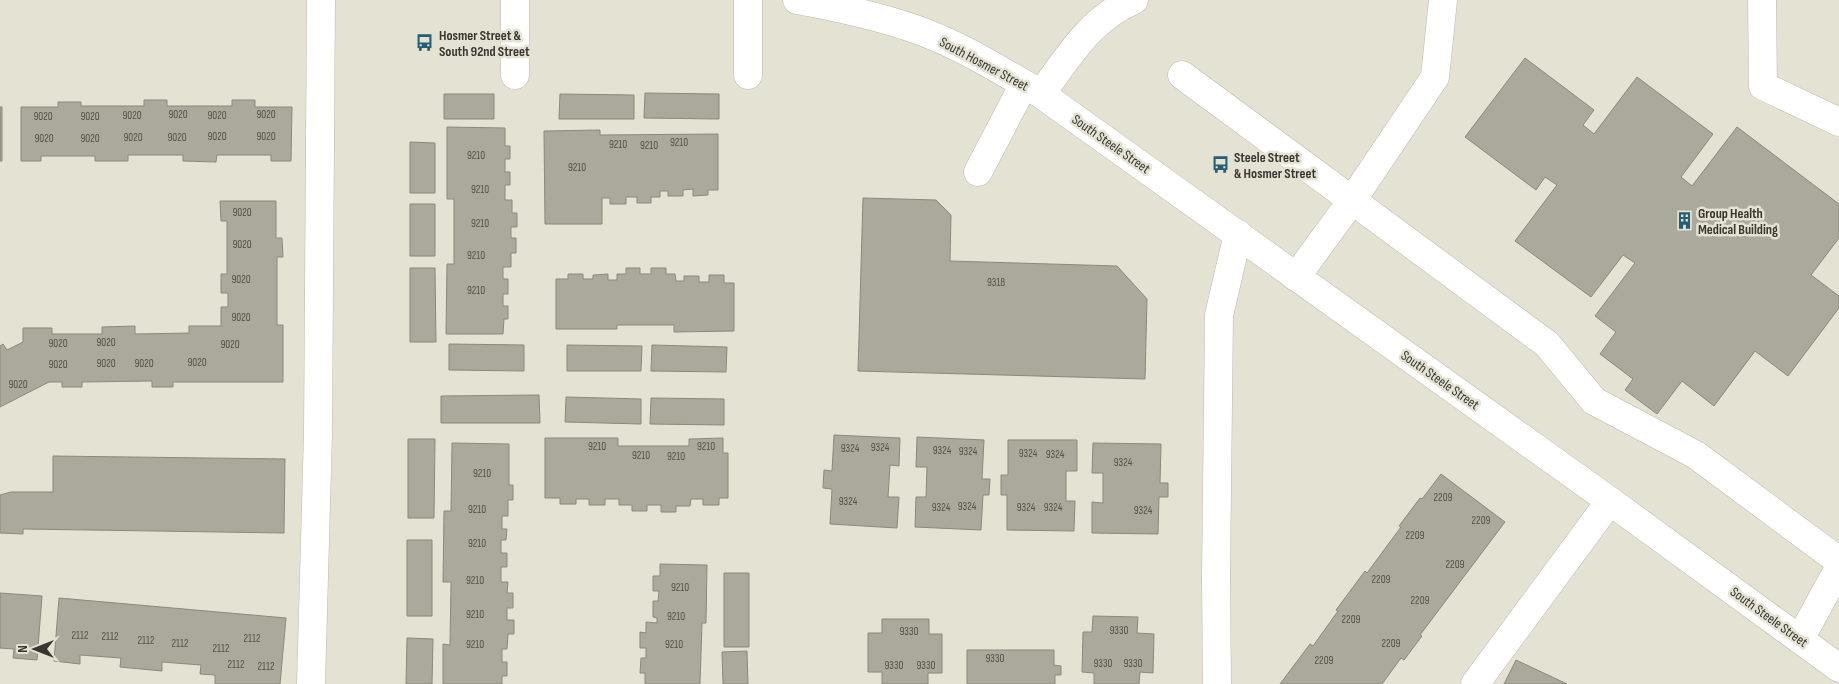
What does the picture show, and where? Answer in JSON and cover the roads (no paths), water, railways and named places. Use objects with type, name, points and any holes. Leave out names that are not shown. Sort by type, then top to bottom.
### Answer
[{"type":"main road","points":[[311,684],[318,433],[321,0]]},
{"type":"main road","points":[[515,0],[515,75]]},
{"type":"main road","points":[[748,0],[748,75]]},
{"type":"main road","name":"South Hosmer Street","points":[[797,0],[860,12],[914,28],[993,66],[1032,89],[1102,18],[1134,0]]},
{"type":"main road","points":[[1296,277],[1353,199],[1435,77],[1443,0]]},
{"type":"main road","points":[[1762,0],[1763,86],[1839,122]]},
{"type":"main road","points":[[1182,75],[1353,199],[1547,344],[1594,401],[1696,455],[1839,561]]},
{"type":"main road","points":[[978,172],[1032,89]]},
{"type":"main road","name":"South Steele Street","points":[[1032,89],[1238,234],[1839,668]]},
{"type":"main road","points":[[1218,684],[1216,577],[1219,315],[1238,234]]},
{"type":"main road","points":[[1475,684],[1610,501]]},
{"type":"main road","points":[[1800,639],[1839,568]]},
{"type":"place","name":"Hosmer Street & South 92nd Street","points":[[425,43]]},
{"type":"place","name":"Steele Street & Hosmer Street","points":[[1220,165]]},
{"type":"place","name":"Group Health Medical Building","points":[[1684,221]]}]
